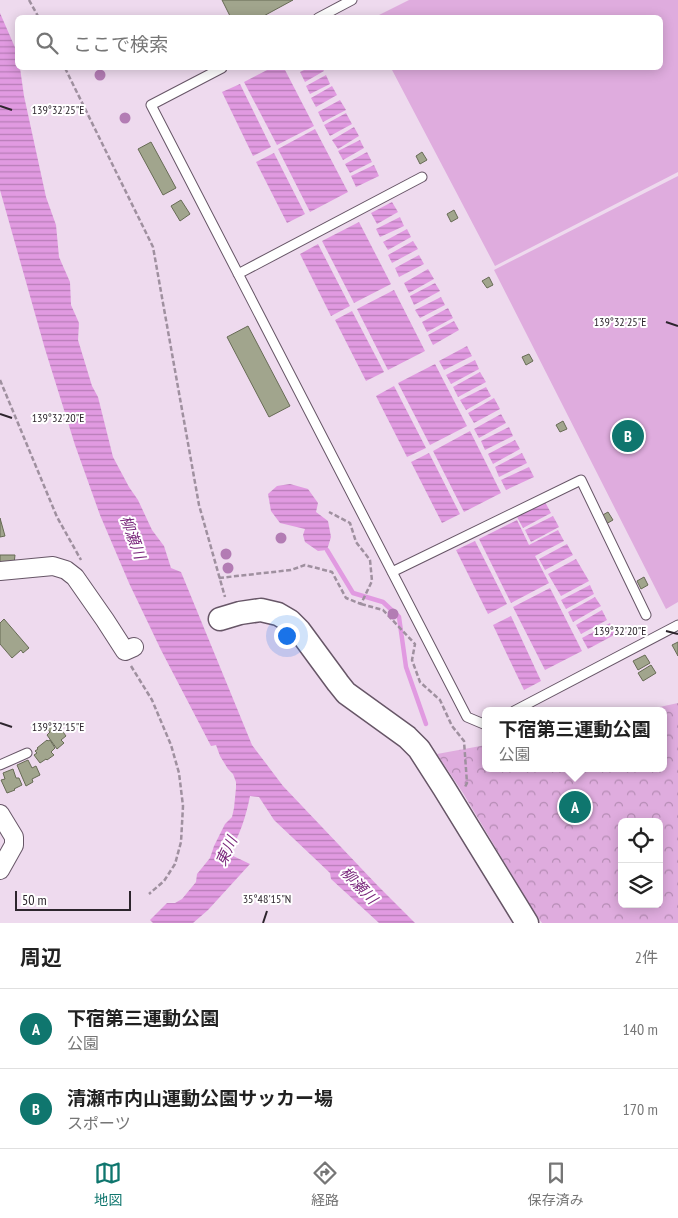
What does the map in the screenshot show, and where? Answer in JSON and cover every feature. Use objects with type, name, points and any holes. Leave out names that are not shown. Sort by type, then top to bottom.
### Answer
[{"type":"street","points":[[0,571],[52,566],[66,570],[75,577],[105,620],[129,649]]},
{"type":"street","points":[[225,617],[262,610],[278,614],[290,621],[299,630],[346,693],[413,743],[424,756],[527,923]]},
{"type":"street","points":[[0,814],[14,837],[7,847],[0,870]]},
{"type":"lane","points":[[324,15],[352,0]]},
{"type":"lane","points":[[218,70],[151,105],[467,717],[482,723]]},
{"type":"lane","points":[[238,274],[422,177]]},
{"type":"lane","points":[[392,572],[581,480],[646,615]]},
{"type":"lane","points":[[522,707],[678,625]]},
{"type":"lane","points":[[0,765],[27,753]]},
{"type":"path","points":[[29,0],[37,15]]},
{"type":"path","points":[[67,70],[153,247],[199,505],[219,578],[225,617]]},
{"type":"path","points":[[0,380],[57,517],[83,564]]},
{"type":"path","points":[[329,512],[350,524],[356,542],[370,560],[372,581],[361,603]]},
{"type":"path","points":[[219,578],[291,570],[305,565],[332,572],[346,598],[383,610],[415,644],[412,660],[420,682],[440,700],[452,726],[464,741],[467,782],[463,793]]},
{"type":"path","points":[[129,649],[130,665],[152,700],[171,745],[179,773],[183,806],[181,842],[175,864],[164,880],[149,894]]},
{"type":"green space","points":[[409,0],[678,0],[678,172],[495,266],[392,70],[663,70],[663,15],[379,15]]},
{"type":"green space","points":[[678,176],[678,602],[666,609],[494,270]]},
{"type":"green space","points":[[678,703],[678,923],[542,923],[463,793],[437,754],[482,746],[482,772],[667,772],[667,707],[660,707]]},
{"type":"water","points":[[0,13],[15,47],[15,70],[20,70],[24,96],[46,197],[56,225],[59,257],[70,282],[71,305],[79,323],[78,340],[92,386],[98,397],[113,457],[138,500],[152,530],[164,546],[171,568],[181,572],[252,745],[283,786],[415,923],[379,923],[331,879],[330,873],[274,820],[259,797],[250,796],[242,825],[229,854],[250,864],[208,910],[193,923],[153,923],[150,920],[167,903],[175,903],[182,899],[196,882],[197,874],[210,858],[225,824],[232,817],[236,782],[233,774],[220,756],[216,745],[211,746],[161,650],[129,583],[100,515],[75,445],[45,349],[0,190]]},
{"type":"water","points":[[267,70],[285,70],[314,126],[277,145],[244,82]]},
{"type":"water","points":[[304,70],[324,71],[305,82],[300,72]]},
{"type":"water","points":[[326,75],[330,84],[310,94],[306,86]]},
{"type":"water","points":[[240,84],[271,147],[253,156],[222,92]]},
{"type":"water","points":[[332,86],[337,95],[316,107],[311,98]]},
{"type":"water","points":[[340,100],[346,110],[323,122],[318,112]]},
{"type":"water","points":[[346,113],[352,124],[330,136],[324,125]]},
{"type":"water","points":[[354,127],[359,136],[338,149],[332,140]]},
{"type":"water","points":[[315,129],[348,192],[310,212],[278,149]]},
{"type":"water","points":[[360,140],[364,148],[343,160],[338,151]]},
{"type":"water","points":[[367,152],[372,162],[350,173],[345,164]]},
{"type":"water","points":[[274,153],[305,214],[287,223],[256,162]]},
{"type":"water","points":[[374,165],[379,176],[356,187],[351,176]]},
{"type":"water","points":[[392,202],[398,212],[377,224],[371,213]]},
{"type":"water","points":[[400,217],[404,226],[380,237],[376,229]]},
{"type":"water","points":[[359,222],[391,284],[354,303],[322,241]]},
{"type":"water","points":[[407,229],[411,237],[388,250],[383,242]]},
{"type":"water","points":[[413,241],[418,249],[392,263],[388,255]]},
{"type":"water","points":[[318,244],[350,306],[331,316],[300,254]]},
{"type":"water","points":[[419,255],[424,264],[399,277],[395,268]]},
{"type":"water","points":[[428,269],[434,279],[409,293],[404,283]]},
{"type":"water","points":[[435,283],[440,291],[414,305],[410,296]]},
{"type":"water","points":[[394,290],[425,351],[388,370],[357,309]]},
{"type":"water","points":[[441,297],[445,305],[420,318],[415,310]]},
{"type":"water","points":[[448,308],[453,318],[427,332],[422,322]]},
{"type":"water","points":[[352,311],[384,372],[366,381],[335,320]]},
{"type":"water","points":[[454,321],[459,330],[433,345],[428,335]]},
{"type":"water","points":[[467,346],[472,356],[444,370],[439,361]]},
{"type":"water","points":[[475,360],[479,369],[451,384],[446,375]]},
{"type":"water","points":[[435,364],[467,426],[430,445],[398,383]]},
{"type":"water","points":[[480,372],[486,382],[458,397],[453,387]]},
{"type":"water","points":[[394,386],[426,448],[407,457],[376,396]]},
{"type":"water","points":[[486,387],[491,396],[466,410],[460,400]]},
{"type":"water","points":[[494,398],[500,409],[474,423],[468,413]]},
{"type":"water","points":[[501,414],[506,423],[479,438],[474,429]]},
{"type":"water","points":[[509,427],[513,436],[485,450],[481,441]]},
{"type":"water","points":[[470,431],[501,493],[464,512],[433,451]]},
{"type":"water","points":[[515,440],[520,449],[493,464],[488,454]]},
{"type":"water","points":[[429,453],[460,514],[442,523],[411,462]]},
{"type":"water","points":[[522,453],[527,463],[499,477],[495,467]]},
{"type":"water","points":[[529,467],[534,477],[506,490],[501,480]]},
{"type":"water","points":[[290,484],[308,489],[318,503],[316,512],[328,521],[331,537],[327,550],[318,551],[305,542],[303,535],[305,529],[280,523],[271,511],[268,494],[277,486]]},
{"type":"water","points":[[545,502],[551,513],[523,528],[517,517]]},
{"type":"water","points":[[553,516],[559,527],[531,542],[525,530]]},
{"type":"water","points":[[517,520],[529,545],[558,530],[564,541],[535,556],[549,583],[511,603],[479,539]]},
{"type":"water","points":[[475,541],[507,604],[488,614],[456,550]]},
{"type":"water","points":[[567,544],[573,555],[545,570],[539,559]]},
{"type":"water","points":[[576,559],[589,581],[561,596],[548,574]]},
{"type":"water","points":[[590,585],[594,594],[566,609],[561,600]]},
{"type":"water","points":[[550,588],[582,651],[545,670],[513,607]]},
{"type":"water","points":[[595,597],[601,606],[573,622],[568,612]]},
{"type":"water","points":[[602,610],[607,620],[581,634],[576,625]]},
{"type":"water","points":[[511,616],[541,681],[524,690],[493,625]]},
{"type":"water","points":[[610,623],[616,634],[588,649],[582,638]]},
{"type":"building","points":[[222,0],[293,0],[266,15],[230,15]]},
{"type":"building","points":[[151,142],[176,188],[163,195],[138,149]]},
{"type":"building","points":[[422,152],[427,160],[420,164],[416,156]]},
{"type":"building","points":[[181,200],[190,214],[180,221],[171,206]]},
{"type":"building","points":[[454,210],[458,218],[451,222],[447,214]]},
{"type":"building","points":[[489,277],[493,285],[487,288],[482,281]]},
{"type":"building","points":[[248,326],[290,406],[269,417],[227,337]]},
{"type":"building","points":[[529,354],[533,361],[526,365],[522,357]]},
{"type":"building","points":[[563,421],[567,429],[560,432],[556,425]]},
{"type":"building","points":[[608,512],[613,520],[606,524],[601,516]]},
{"type":"building","points":[[0,518],[5,536],[0,537]]},
{"type":"building","points":[[0,555],[15,555],[14,564],[0,564]]},
{"type":"building","points":[[644,577],[648,585],[641,589],[637,581]]},
{"type":"building","points":[[4,619],[29,648],[23,653],[21,650],[12,658],[0,644],[0,623]]},
{"type":"building","points":[[678,642],[678,656],[672,645]]},
{"type":"building","points":[[645,655],[650,663],[638,670],[633,661]]},
{"type":"building","points":[[651,665],[656,673],[643,681],[638,673]]},
{"type":"building","points":[[55,721],[66,736],[61,740],[64,743],[57,749],[47,735],[50,732],[46,727]]},
{"type":"building","points":[[47,740],[50,740],[55,748],[51,752],[54,755],[40,763],[34,755],[37,753],[35,751]]},
{"type":"building","points":[[28,760],[32,768],[36,766],[40,775],[32,779],[33,782],[26,786],[17,765]]},
{"type":"building","points":[[13,769],[16,778],[19,778],[22,785],[7,793],[1,780],[5,779],[3,773]]},
{"type":"waterway","points":[[327,550],[353,593],[383,602],[399,617],[406,667],[426,724]]},
{"type":"place","name":"清瀬市内山運動公園サッカー場","points":[[628,436]]},
{"type":"place","name":"下宿第三運動公園","points":[[575,807]]},
{"type":"water label","name":"柳瀬川","points":[[133,537]]},
{"type":"water label","name":"東川","points":[[226,851]]},
{"type":"water label","name":"柳瀬川","points":[[359,885]]}]
